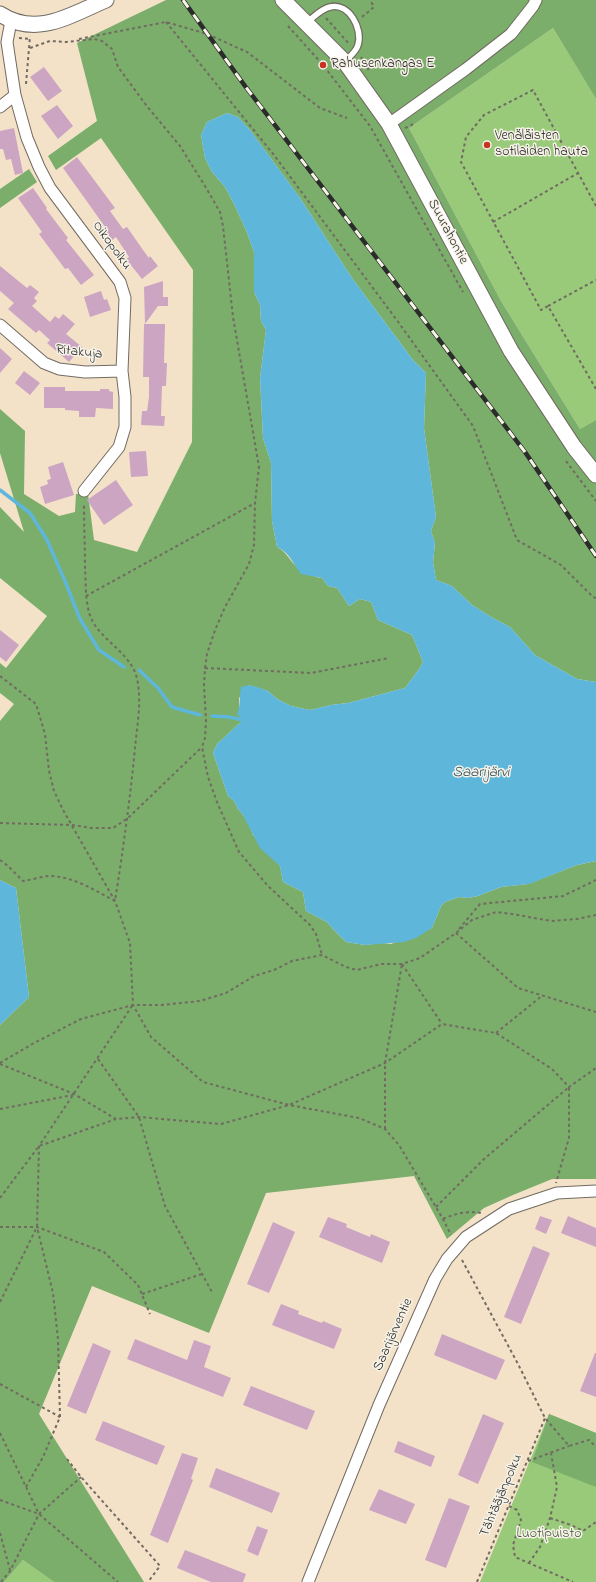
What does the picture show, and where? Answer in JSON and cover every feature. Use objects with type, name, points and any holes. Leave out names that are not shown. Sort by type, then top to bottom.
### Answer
[{"type":"street","points":[[6,18],[33,26],[52,22],[106,0]]},
{"type":"street","name":"Suurahontie","points":[[283,0],[345,62],[389,124],[511,351],[574,447],[596,475]]},
{"type":"street","points":[[389,124],[466,69],[511,34],[536,0]]},
{"type":"street","name":"Oikopolku","points":[[6,18],[7,42],[15,95],[27,138],[39,167],[50,188],[120,282],[125,298],[122,371],[125,404],[125,428],[119,447],[84,491]]},
{"type":"street","points":[[0,107],[15,95]]},
{"type":"street","name":"Ritakuja","points":[[0,325],[44,363],[59,369],[85,372],[122,371]]},
{"type":"street","name":"Saarijärventie","points":[[308,1582],[379,1405],[435,1279],[447,1259],[466,1237],[509,1209],[557,1193],[596,1191]]},
{"type":"lane","points":[[301,18],[334,6],[345,10],[353,17],[356,22],[359,39],[358,45],[355,51],[345,62]]},
{"type":"path","points":[[356,22],[374,8],[370,0]]},
{"type":"path","points":[[301,18],[285,22],[323,65],[370,126],[466,299]]},
{"type":"path","points":[[66,42],[166,22],[207,34],[247,52],[320,108],[347,118]]},
{"type":"path","points":[[166,22],[274,155],[396,319],[472,426],[516,540],[561,565],[593,597],[596,598]]},
{"type":"path","points":[[26,87],[30,39]]},
{"type":"path","points":[[0,823],[113,828],[128,818],[202,747],[205,738],[206,720],[205,668],[215,630],[225,607],[250,560],[254,545],[255,503],[259,467],[233,317],[223,226],[220,212],[180,146],[146,105],[118,67],[112,49],[102,41],[94,39],[66,42],[50,41],[29,48]]},
{"type":"path","points":[[596,206],[533,90],[484,115],[466,137],[461,162],[541,310],[596,280]]},
{"type":"path","points":[[494,222],[578,173]]},
{"type":"path","points":[[548,306],[596,389]]},
{"type":"path","points":[[562,455],[596,501]]},
{"type":"path","points":[[84,491],[86,596],[91,619],[101,633],[130,665],[137,678],[139,694],[138,722],[128,818],[115,901]]},
{"type":"path","points":[[86,596],[255,503]]},
{"type":"path","points":[[205,668],[311,673],[389,658]]},
{"type":"path","points":[[0,676],[36,704],[45,734],[50,778],[63,810],[115,901],[130,943],[133,1005],[151,1037],[202,1082],[289,1105],[360,1118],[385,1129],[399,1145],[451,1235]]},
{"type":"path","points":[[202,747],[208,777],[217,802],[239,852],[268,886],[310,925],[316,934],[322,955]]},
{"type":"path","points":[[0,860],[23,881],[47,876],[62,878],[78,882],[115,901]]},
{"type":"path","points":[[456,933],[480,904],[563,896],[596,880]]},
{"type":"path","points":[[0,1064],[34,1043],[81,1019],[133,1005],[162,1005],[200,1001],[226,993],[254,976],[274,970],[292,961],[322,955],[346,967],[357,970],[381,964],[402,964],[420,958],[472,920],[496,912],[551,921],[577,919],[596,915]]},
{"type":"path","points":[[456,933],[518,988],[596,1012]]},
{"type":"path","points":[[402,964],[442,1024]]},
{"type":"path","points":[[385,1129],[385,1063],[402,964]]},
{"type":"path","points":[[496,1033],[543,995]]},
{"type":"path","points":[[0,1198],[39,1146],[133,1005]]},
{"type":"path","points":[[39,1146],[116,1119],[139,1117],[221,1124],[289,1105],[385,1063],[442,1024],[496,1033],[552,1069],[569,1087],[569,1138],[556,1184]]},
{"type":"path","points":[[98,1059],[139,1117],[165,1206],[213,1294]]},
{"type":"path","points":[[0,1064],[74,1094],[116,1119]]},
{"type":"path","points":[[436,1207],[484,1159],[569,1087],[596,1068]]},
{"type":"path","points":[[0,1109],[74,1094]]},
{"type":"path","points":[[26,1487],[43,1457],[60,1417],[58,1339],[53,1293],[37,1227],[39,1146]]},
{"type":"path","points":[[443,1219],[456,1213],[471,1211],[485,1214]]},
{"type":"path","points":[[0,1227],[37,1227],[104,1252],[138,1285],[150,1314]]},
{"type":"path","points":[[0,1302],[37,1227]]},
{"type":"path","points":[[460,1257],[518,1364],[545,1418],[569,1446]]},
{"type":"path","points":[[142,1294],[202,1274]]},
{"type":"path","points":[[0,1384],[60,1417]]},
{"type":"path","name":"Tähtääjänpolku","points":[[476,1582],[545,1418]]},
{"type":"path","points":[[0,1433],[39,1514]]},
{"type":"path","points":[[528,1461],[588,1440],[596,1447]]},
{"type":"path","points":[[529,1563],[540,1547],[550,1518],[557,1487],[551,1453]]},
{"type":"path","points":[[67,1459],[81,1477],[160,1566],[148,1582]]},
{"type":"path","points":[[1,1582],[10,1571],[39,1514],[81,1477]]},
{"type":"path","points":[[0,1500],[39,1514],[118,1582]]},
{"type":"path","points":[[509,1505],[517,1510],[521,1520],[513,1545],[515,1557],[573,1582]]},
{"type":"path","points":[[550,1518],[583,1531],[596,1522]]},
{"type":"path","points":[[0,1533],[10,1571]]},
{"type":"green space","points":[[166,0],[596,0],[596,99],[553,28],[409,128],[501,301],[580,429],[596,420],[596,682],[577,679],[535,655],[510,627],[472,605],[452,586],[436,580],[433,562],[435,543],[431,531],[436,517],[424,428],[426,373],[413,360],[352,278],[300,198],[250,130],[238,117],[227,113],[207,122],[201,135],[205,158],[212,172],[225,187],[234,204],[254,252],[254,292],[260,305],[261,321],[266,330],[260,378],[263,438],[271,463],[272,521],[277,547],[303,571],[322,578],[328,586],[337,588],[349,606],[360,599],[371,602],[378,620],[412,635],[423,662],[405,688],[348,703],[310,710],[291,706],[277,699],[268,691],[249,685],[239,698],[239,709],[243,720],[217,744],[213,753],[228,796],[234,801],[249,824],[253,835],[280,866],[283,882],[303,892],[306,911],[327,922],[346,942],[365,945],[383,943],[391,944],[432,928],[441,906],[445,902],[459,897],[468,898],[478,896],[501,887],[528,884],[577,865],[596,861],[596,1179],[552,1179],[484,1208],[447,1239],[414,1176],[266,1193],[209,1333],[92,1286],[39,1414],[144,1582],[54,1582],[23,1560],[4,1582],[0,1582],[0,1025],[29,997],[16,888],[0,880],[0,721],[14,704],[0,693],[0,663],[6,668],[47,616],[0,578],[0,507],[24,532],[0,453],[0,409],[25,431],[24,494],[59,516],[75,512],[76,494],[88,494],[94,540],[137,552],[192,442],[193,270],[101,138],[56,170],[48,156],[97,121],[77,43]]},
{"type":"green space","points":[[553,28],[596,99],[596,420],[580,429],[501,301],[409,128]]},
{"type":"green space","points":[[29,169],[37,182],[0,208],[0,189]]},
{"type":"green space","name":"Luotipuisto","points":[[549,1414],[596,1433],[596,1582],[480,1582]]},
{"type":"green space","points":[[549,1414],[596,1433],[596,1487],[532,1462]]},
{"type":"green space","points":[[23,1560],[54,1582],[4,1582]]},
{"type":"water","name":"Saarijärvi","points":[[227,113],[238,117],[250,130],[300,198],[352,278],[413,360],[426,373],[424,428],[436,517],[431,531],[435,543],[433,562],[436,580],[452,586],[472,605],[510,627],[535,655],[577,679],[596,682],[596,861],[577,865],[529,884],[501,887],[478,896],[468,898],[459,897],[445,902],[441,906],[432,928],[416,938],[404,942],[365,945],[346,942],[327,922],[306,911],[303,892],[283,882],[280,866],[260,848],[243,815],[234,801],[228,796],[213,753],[217,744],[243,720],[237,714],[241,687],[249,685],[257,687],[268,691],[277,699],[291,706],[310,710],[348,703],[405,688],[423,662],[412,635],[378,620],[371,602],[360,599],[349,606],[337,588],[328,586],[322,578],[301,574],[288,555],[277,547],[272,521],[271,463],[263,438],[260,378],[266,330],[261,321],[260,305],[254,292],[254,252],[234,204],[225,187],[212,172],[205,158],[201,135],[207,122]]},
{"type":"water","points":[[0,880],[16,888],[29,997],[0,1025]]},
{"type":"building","points":[[44,67],[62,91],[48,101],[30,77]]},
{"type":"building","points":[[57,105],[73,126],[58,139],[41,116]]},
{"type":"building","points":[[14,128],[23,173],[15,175],[11,159],[6,160],[3,149],[0,149],[0,131]]},
{"type":"building","points":[[77,157],[115,208],[110,211],[123,229],[127,227],[149,258],[150,256],[158,266],[142,279],[126,259],[129,257],[116,237],[112,240],[106,232],[108,231],[63,168]]},
{"type":"building","points":[[33,188],[47,208],[46,209],[68,238],[66,240],[94,275],[81,285],[68,268],[65,269],[39,234],[42,232],[18,198]]},
{"type":"building","points":[[0,266],[27,288],[30,285],[39,292],[34,298],[37,301],[32,306],[50,322],[55,316],[59,319],[63,314],[75,324],[66,334],[82,347],[69,362],[47,343],[50,340],[39,330],[36,333],[8,309],[14,303],[0,291]]},
{"type":"building","points":[[163,281],[163,297],[168,297],[168,306],[158,306],[145,324],[144,287]]},
{"type":"building","points":[[101,291],[104,300],[107,299],[111,310],[90,317],[84,297]]},
{"type":"building","points":[[144,324],[165,324],[164,363],[167,363],[166,386],[162,386],[161,416],[165,416],[164,426],[141,425],[142,411],[147,411],[149,397],[149,377],[143,377]]},
{"type":"building","points":[[0,348],[12,359],[0,373]]},
{"type":"building","points":[[24,371],[40,383],[30,395],[15,383]]},
{"type":"building","points":[[44,387],[65,387],[65,391],[100,391],[100,389],[109,389],[109,391],[113,392],[113,409],[96,408],[95,417],[79,417],[79,411],[65,410],[65,408],[44,408]]},
{"type":"building","points":[[146,451],[148,476],[131,477],[129,452]]},
{"type":"building","points":[[63,462],[74,495],[45,504],[40,487],[48,484],[47,480],[51,479],[48,467]]},
{"type":"building","points":[[116,480],[133,505],[104,525],[87,500]]},
{"type":"building","points":[[0,630],[19,645],[6,662],[0,657]]},
{"type":"building","points":[[540,1216],[552,1220],[546,1234],[535,1229]]},
{"type":"building","points":[[568,1216],[596,1228],[596,1247],[561,1233]]},
{"type":"building","points":[[328,1217],[347,1224],[346,1227],[370,1237],[371,1234],[390,1242],[382,1263],[319,1237]]},
{"type":"building","points":[[273,1222],[295,1232],[269,1293],[247,1284]]},
{"type":"building","points":[[533,1246],[550,1253],[521,1324],[504,1317]]},
{"type":"building","points":[[281,1304],[299,1311],[298,1314],[322,1323],[323,1321],[342,1329],[334,1349],[272,1325]]},
{"type":"building","points":[[442,1334],[505,1360],[496,1380],[434,1355]]},
{"type":"building","points":[[135,1339],[187,1360],[194,1340],[211,1346],[204,1367],[231,1378],[223,1397],[127,1359]]},
{"type":"building","points":[[93,1343],[111,1351],[86,1414],[67,1406]]},
{"type":"building","points":[[596,1353],[596,1397],[580,1391]]},
{"type":"building","points":[[251,1386],[315,1411],[307,1430],[243,1405]]},
{"type":"building","points":[[483,1414],[504,1423],[478,1484],[458,1475]]},
{"type":"building","points":[[103,1421],[165,1446],[157,1465],[95,1440]]},
{"type":"building","points":[[398,1441],[435,1456],[431,1467],[394,1452]]},
{"type":"building","points":[[182,1453],[198,1458],[191,1479],[193,1480],[168,1543],[150,1535]]},
{"type":"building","points":[[216,1468],[280,1493],[272,1513],[209,1487]]},
{"type":"building","points":[[379,1489],[415,1504],[406,1524],[369,1510]]},
{"type":"building","points":[[449,1498],[470,1506],[446,1568],[425,1560]]},
{"type":"building","points":[[257,1526],[268,1530],[258,1556],[247,1551]]},
{"type":"building","points":[[185,1550],[246,1574],[243,1582],[211,1582],[177,1568]]},
{"type":"waterway","points":[[0,490],[30,513],[47,540],[80,619],[99,650],[124,667]]},
{"type":"waterway","points":[[139,670],[158,688],[172,707],[200,715]]},
{"type":"waterway","points":[[212,716],[243,720]]},
{"type":"railway","points":[[183,0],[245,86],[525,452],[596,556]]},
{"type":"place","name":"Rahusenkangas E","points":[[323,65]]},
{"type":"place","name":"Venäläisten sotilaiden hauta","points":[[487,145]]}]
